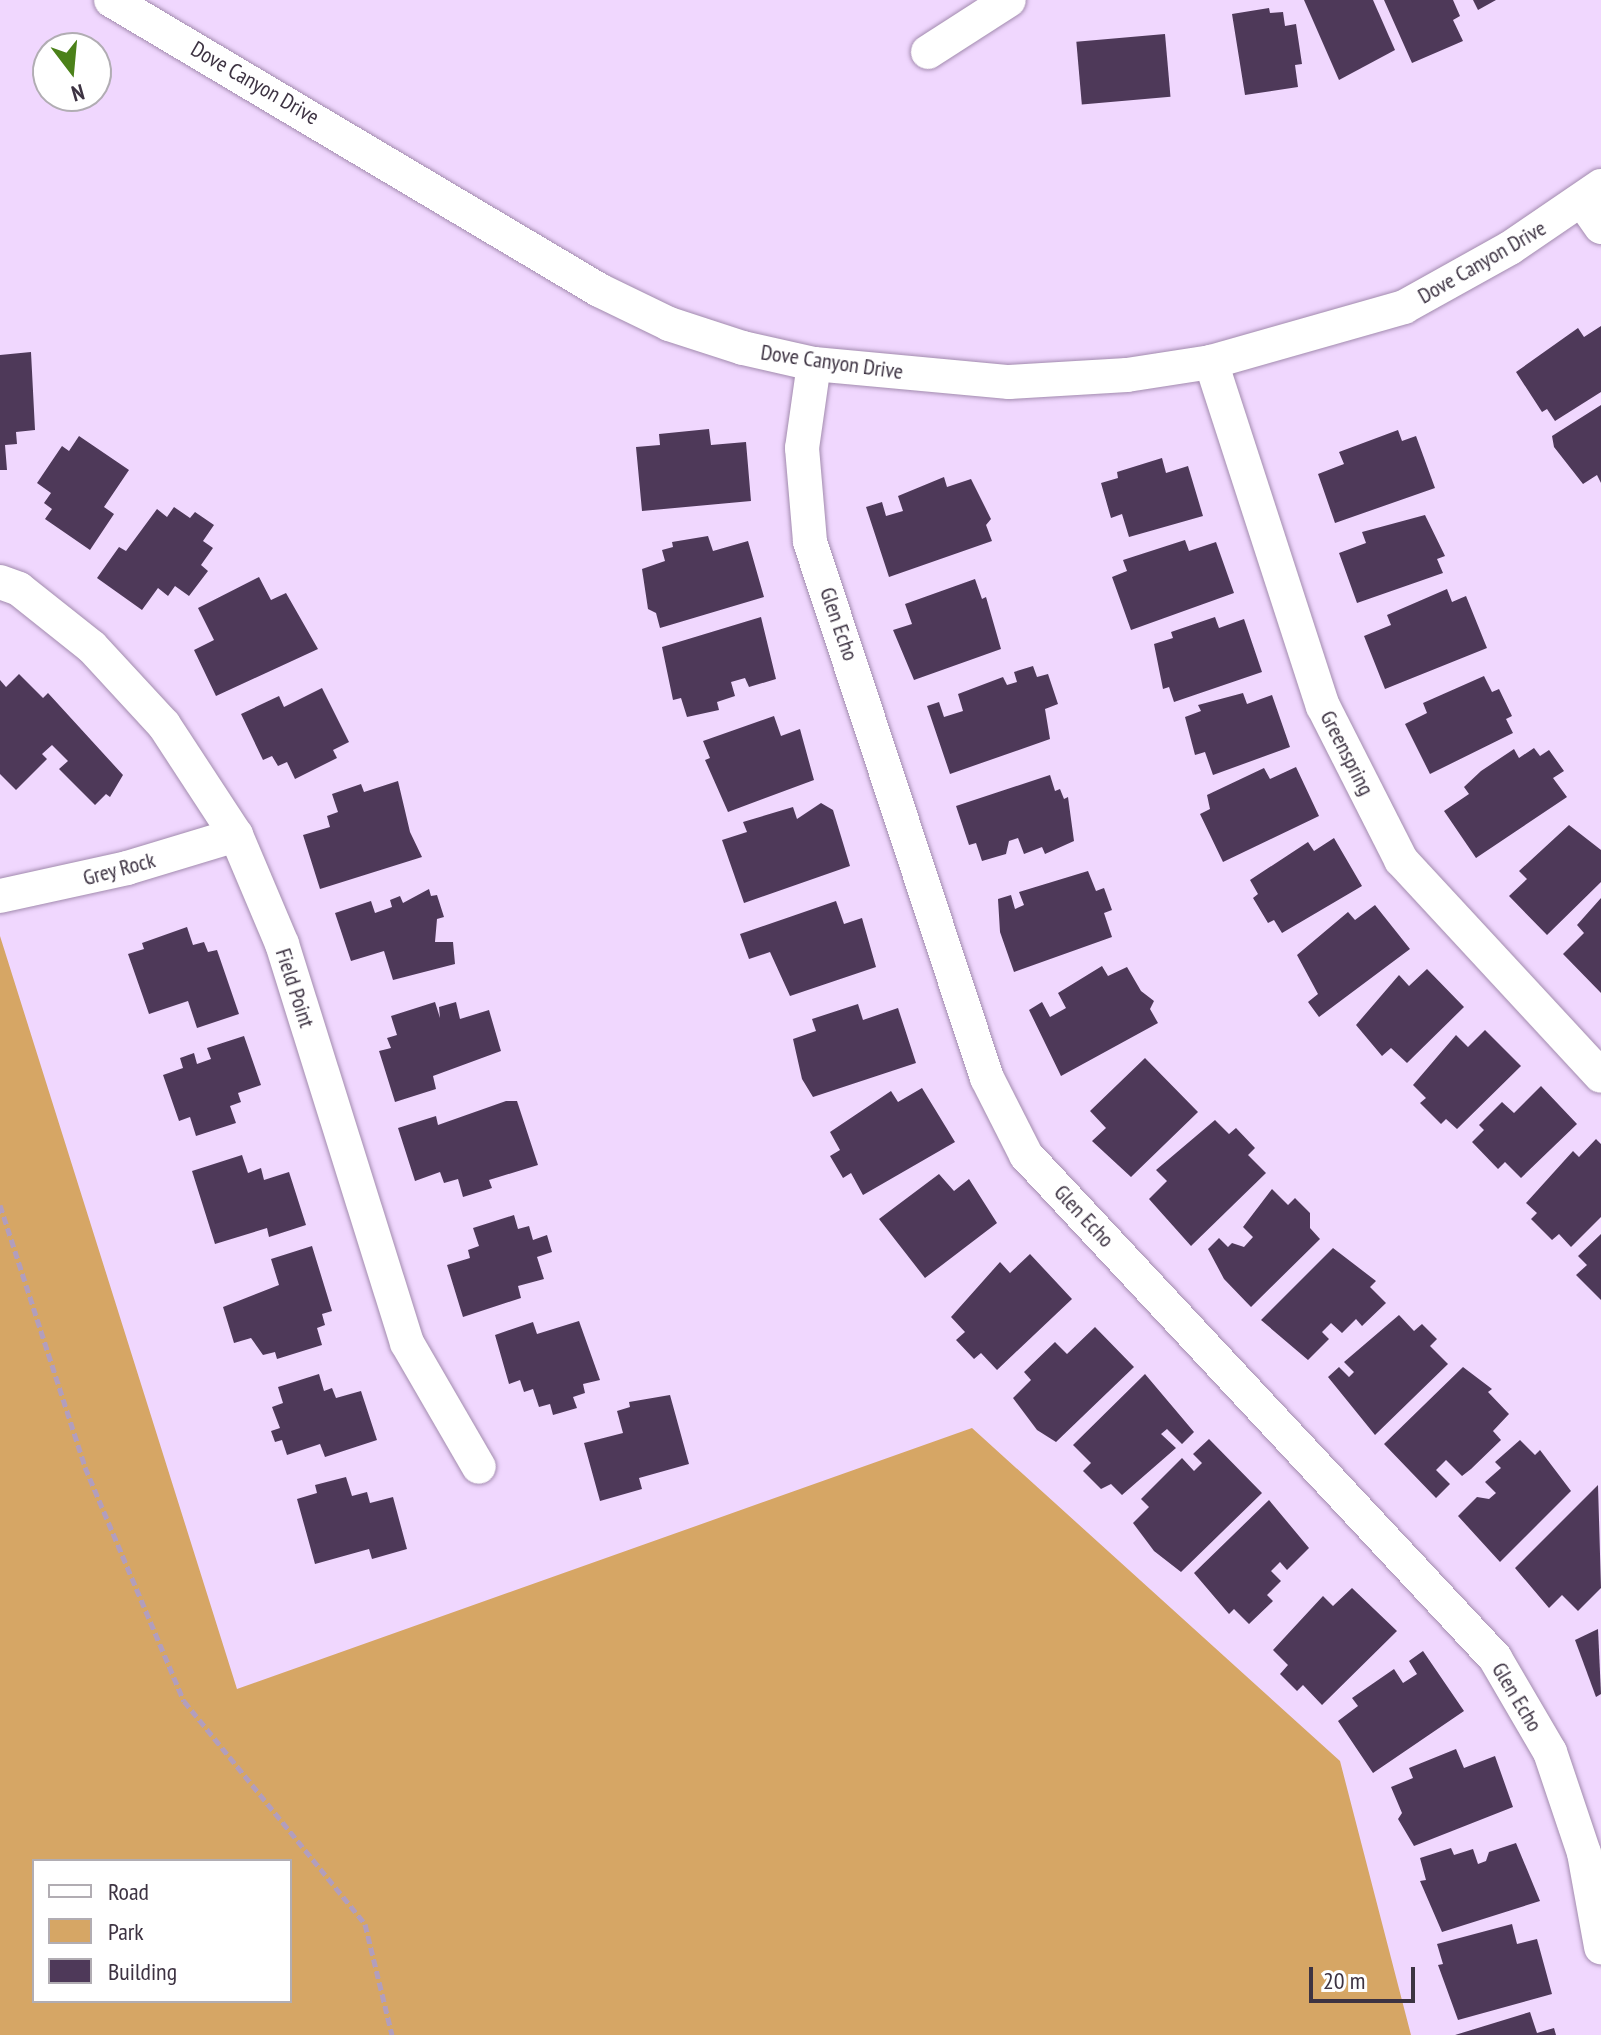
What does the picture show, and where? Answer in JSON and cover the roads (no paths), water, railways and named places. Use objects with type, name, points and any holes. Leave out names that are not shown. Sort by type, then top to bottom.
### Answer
[{"type":"street","name":"Dove Canyon Drive","points":[[111,0],[599,290],[669,324],[743,348],[814,364],[1009,382],[1127,375],[1211,362],[1404,307],[1595,204]]},
{"type":"street","points":[[928,52],[1009,0]]},
{"type":"street","name":"Greenspring","points":[[1211,362],[1323,706],[1401,860],[1601,1076]]},
{"type":"street","name":"Glen Echo","points":[[814,364],[802,448],[810,542],[987,1078],[1026,1155],[1495,1658],[1550,1752],[1584,1853],[1601,1947]]},
{"type":"street","name":"Field Point","points":[[0,582],[19,589],[102,658],[164,725],[236,835],[282,944],[407,1343],[479,1467]]},
{"type":"street","name":"Grey Rock","points":[[0,896],[127,868],[236,835]]}]
